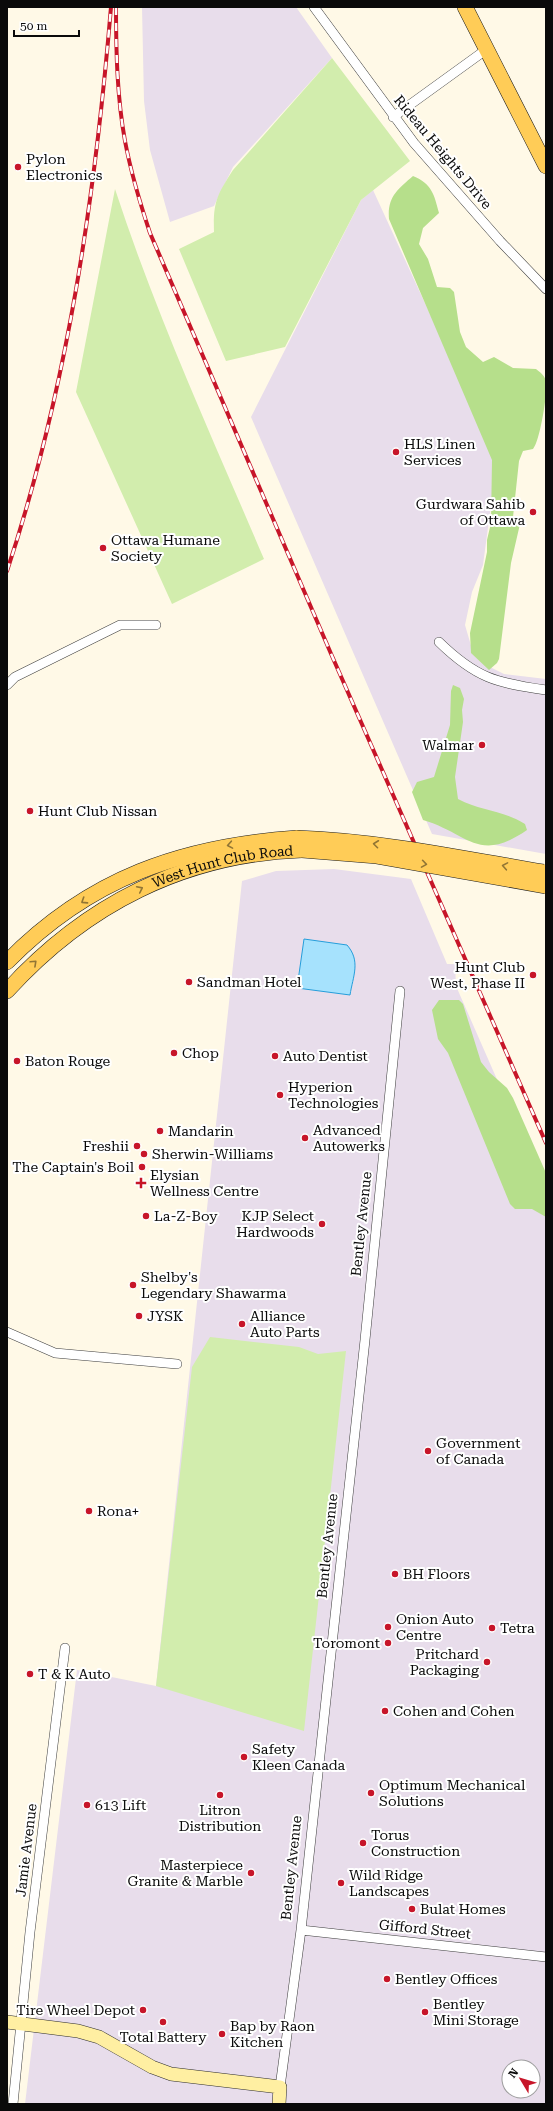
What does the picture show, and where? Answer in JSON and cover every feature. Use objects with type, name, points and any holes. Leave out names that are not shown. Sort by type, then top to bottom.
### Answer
[{"type":"main road","points":[[465,7],[546,166]]},
{"type":"main road","name":"West Hunt Club Road","points":[[7,962],[46,927],[104,888],[150,867],[186,855],[223,846],[255,841],[299,844],[347,841],[394,846],[545,877]]},
{"type":"main road","name":"West Hunt Club Road","points":[[7,991],[47,951],[71,931],[110,905],[139,889],[188,870],[232,858],[299,844]]},
{"type":"street","name":"Rideau Heights Drive","points":[[314,7],[393,117],[414,143],[485,224],[546,288]]},
{"type":"street","points":[[393,117],[487,49]]},
{"type":"street","points":[[7,685],[15,677],[120,625],[156,626]]},
{"type":"street","points":[[439,642],[476,672],[493,680],[546,690]]},
{"type":"street","name":"Bentley Avenue","points":[[279,2104],[301,1930],[365,1340],[400,991]]},
{"type":"street","points":[[7,1332],[55,1353],[177,1364]]},
{"type":"street","name":"Jamie Avenue","points":[[13,2104],[30,1932],[65,1648]]},
{"type":"street","name":"Gifford Street","points":[[301,1930],[546,1957]]},
{"type":"street","points":[[7,2022],[78,2031],[98,2037],[152,2068],[171,2074],[280,2087]]},
{"type":"shaded area","points":[[142,7],[296,7],[332,58],[233,167],[214,206],[170,222],[150,150],[144,101]]},
{"type":"shaded area","points":[[373,190],[497,460],[483,565],[472,592],[465,625],[472,649],[488,666],[504,674],[546,679],[546,854],[432,834],[251,417],[361,200]]},
{"type":"shaded area","points":[[334,869],[411,879],[447,964],[455,964],[456,986],[546,1191],[546,2104],[25,2104],[77,1670],[156,1686],[242,881],[276,871]]},
{"type":"green space","points":[[332,58],[410,161],[361,200],[285,347],[226,361],[179,249],[214,232],[214,213],[217,199],[233,170]]},
{"type":"green space","points":[[413,176],[428,186],[436,200],[439,213],[423,228],[419,244],[428,259],[437,287],[450,288],[454,292],[460,332],[466,347],[483,362],[494,357],[513,368],[536,369],[541,373],[546,381],[545,405],[536,444],[533,449],[523,451],[519,461],[513,517],[520,524],[511,563],[499,659],[497,663],[489,670],[471,653],[470,633],[487,552],[487,540],[491,523],[492,460],[389,219],[392,199],[398,190]]},
{"type":"green space","points":[[115,189],[166,329],[264,559],[172,604],[76,392]]},
{"type":"green space","points":[[453,685],[460,688],[464,699],[462,710],[463,722],[455,777],[458,799],[516,819],[525,824],[527,830],[510,840],[496,845],[474,843],[423,820],[412,792],[417,782],[434,777],[450,725],[451,691]]},
{"type":"green space","points":[[439,1000],[459,1000],[463,1004],[481,1062],[489,1072],[507,1088],[513,1098],[546,1173],[546,1217],[532,1209],[515,1209],[510,1204],[448,1053],[438,1039],[432,1010]]},
{"type":"green space","points":[[210,1337],[299,1347],[318,1354],[346,1351],[304,1731],[156,1686],[192,1367]]},
{"type":"water","points":[[304,939],[347,945],[354,957],[355,963],[350,995],[297,988]]},
{"type":"railway","points":[[7,571],[28,502],[46,433],[76,292],[96,150],[111,7]]},
{"type":"railway","points":[[116,7],[116,41],[122,124],[127,153],[150,233],[332,656],[546,1143]]},
{"type":"place","name":"Pylon Electronics","points":[[18,167]]},
{"type":"place","name":"HLS Linen Services","points":[[396,452]]},
{"type":"place","name":"Gurdwara Sahib of Ottawa","points":[[533,512]]},
{"type":"place","name":"Ottawa Humane Society","points":[[103,548]]},
{"type":"place","name":"Walmar","points":[[482,745]]},
{"type":"place","name":"Hunt Club Nissan","points":[[30,811]]},
{"type":"place","name":"Hunt Club West, Phase II","points":[[533,975]]},
{"type":"place","name":"Sandman Hotel","points":[[189,982]]},
{"type":"place","name":"Chop","points":[[174,1053]]},
{"type":"place","name":"Auto Dentist","points":[[275,1056]]},
{"type":"place","name":"Baton Rouge","points":[[17,1061]]},
{"type":"place","name":"Hyperion Technologies","points":[[280,1095]]},
{"type":"place","name":"Mandarin","points":[[160,1131]]},
{"type":"place","name":"Advanced Autowerks","points":[[305,1138]]},
{"type":"place","name":"Freshii","points":[[137,1146]]},
{"type":"place","name":"Sherwin-Williams","points":[[144,1154]]},
{"type":"place","name":"The Captain's Boil","points":[[142,1167]]},
{"type":"place","name":"Elysian Wellness Centre","points":[[141,1183]]},
{"type":"place","name":"La-Z-Boy","points":[[146,1216]]},
{"type":"place","name":"KJP Select Hardwoods","points":[[322,1224]]},
{"type":"place","name":"Shelby's Legendary Shawarma","points":[[133,1285]]},
{"type":"place","name":"JYSK","points":[[139,1316]]},
{"type":"place","name":"Alliance Auto Parts","points":[[242,1324]]},
{"type":"place","name":"Government of Canada","points":[[428,1451]]},
{"type":"place","name":"Rona+","points":[[89,1511]]},
{"type":"place","name":"BH Floors","points":[[395,1574]]},
{"type":"place","name":"Onion Auto Centre","points":[[388,1627]]},
{"type":"place","name":"Tetra","points":[[492,1628]]},
{"type":"place","name":"Toromont","points":[[388,1643]]},
{"type":"place","name":"Pritchard Packaging","points":[[487,1662]]},
{"type":"place","name":"T & K Auto","points":[[30,1674]]},
{"type":"place","name":"Cohen and Cohen","points":[[385,1711]]},
{"type":"place","name":"Safety Kleen Canada","points":[[244,1757]]},
{"type":"place","name":"Optimum Mechanical Solutions","points":[[371,1793]]},
{"type":"place","name":"Litron Distribution","points":[[220,1795]]},
{"type":"place","name":"613 Lift","points":[[87,1805]]},
{"type":"place","name":"Torus Construction","points":[[363,1843]]},
{"type":"place","name":"Masterpiece Granite & Marble","points":[[251,1873]]},
{"type":"place","name":"Wild Ridge Landscapes","points":[[341,1883]]},
{"type":"place","name":"Bulat Homes","points":[[412,1909]]},
{"type":"place","name":"Bentley Offices","points":[[387,1979]]},
{"type":"place","name":"Tire Wheel Depot","points":[[143,2010]]},
{"type":"place","name":"Bentley Mini Storage","points":[[425,2012]]},
{"type":"place","name":"Total Battery","points":[[163,2022]]},
{"type":"place","name":"Bap by Raon Kitchen","points":[[222,2034]]}]
